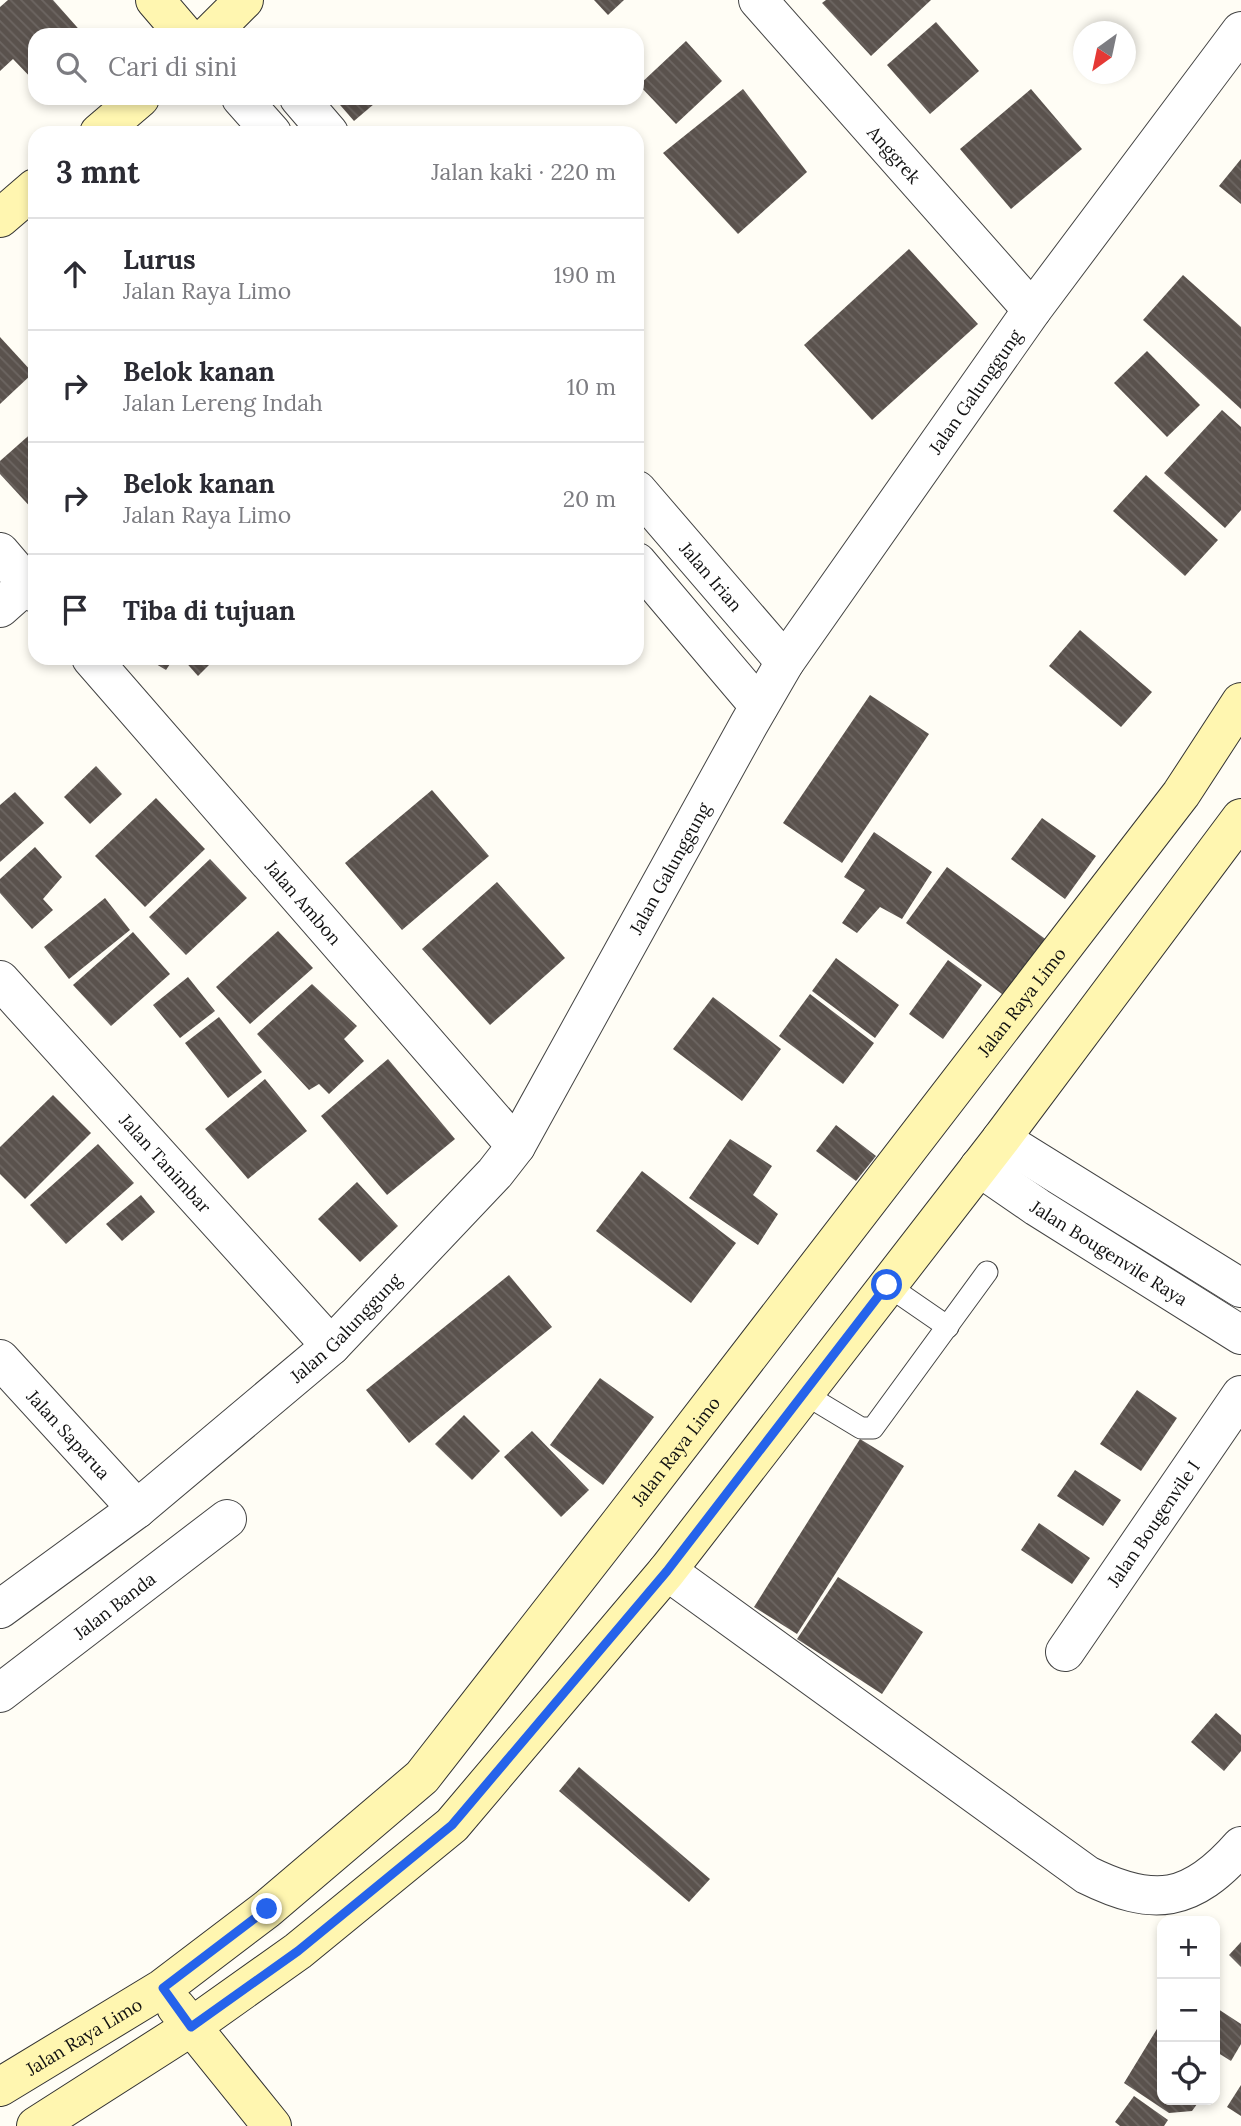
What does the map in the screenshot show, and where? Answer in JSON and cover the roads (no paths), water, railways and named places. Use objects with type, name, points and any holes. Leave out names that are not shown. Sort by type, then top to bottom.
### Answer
[{"type":"main road","points":[[155,0],[179,28]]},
{"type":"main road","points":[[107,126],[132,105]]},
{"type":"main road","points":[[0,218],[28,194]]},
{"type":"main road","name":"Jalan Raya Limo","points":[[0,2087],[163,1988],[267,1909],[422,1777],[1181,794],[1241,702]]},
{"type":"main road","points":[[36,2126],[191,2027],[298,1951],[452,1825],[667,1571],[990,1153],[1241,818]]},
{"type":"main road","points":[[163,1988],[191,2027],[272,2126]]},
{"type":"street","name":"Anggrek","points":[[758,0],[1032,310]]},
{"type":"street","name":"Jalan Galunggung","points":[[0,1609],[137,1509],[331,1346],[461,1210],[516,1146],[785,662],[1032,310],[1241,32]]},
{"type":"street","points":[[247,105],[266,126]]},
{"type":"street","points":[[305,105],[323,126]]},
{"type":"street","name":"Jalan Irian","points":[[644,498],[785,662]]},
{"type":"street","points":[[0,552],[21,595]]},
{"type":"street","points":[[644,570],[760,706]]},
{"type":"street","name":"Jalan Ambon","points":[[97,665],[516,1146]]},
{"type":"street","name":"Jalan Tanimbar","points":[[0,980],[331,1346]]},
{"type":"street","points":[[990,1153],[1241,1288]]},
{"type":"street","name":"Jalan Bougenvile Raya","points":[[990,1153],[1037,1207],[1241,1335]]},
{"type":"street","name":"Jalan Saparua","points":[[0,1359],[137,1509]]},
{"type":"street","name":"Jalan Bougenvile I","points":[[1065,1651],[1241,1395]]},
{"type":"street","name":"Jalan Banda","points":[[0,1693],[227,1518]]},
{"type":"street","points":[[667,1571],[1087,1875],[1122,1890],[1151,1896],[1181,1892],[1205,1880],[1241,1846]]},
{"type":"lane","points":[[803,1393],[861,1428],[873,1428],[986,1272]]},
{"type":"lane","points":[[887,1285],[947,1327]]}]
